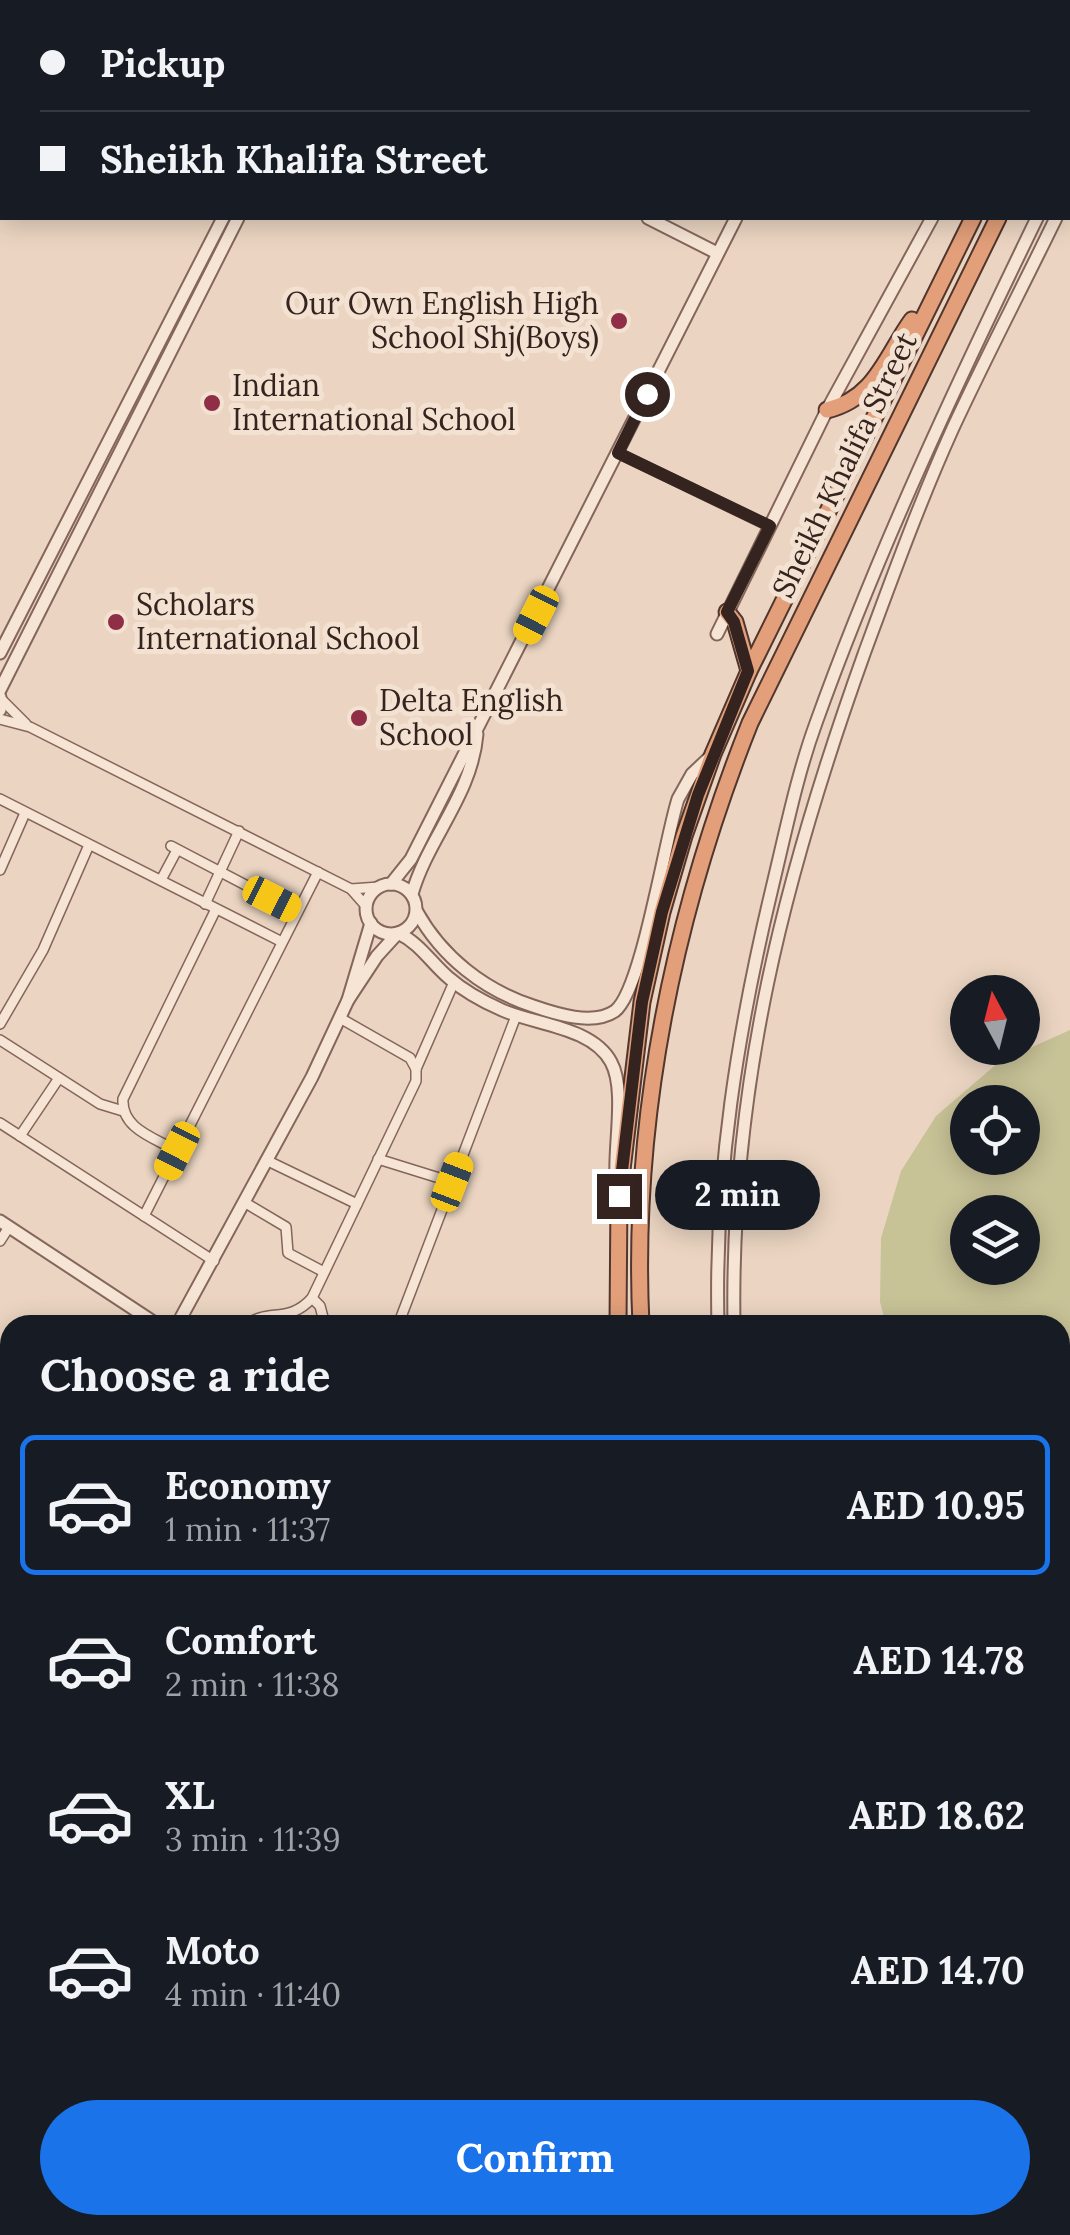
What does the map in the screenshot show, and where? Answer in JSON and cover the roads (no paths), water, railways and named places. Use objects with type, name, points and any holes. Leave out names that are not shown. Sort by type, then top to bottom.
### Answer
[{"type":"highway","name":"Sheikh Khalifa Street","points":[[618,1315],[619,1196],[642,1002],[684,836],[748,671],[972,220]]},
{"type":"highway","name":"Sheikh Khalifa Street","points":[[640,1315],[643,1186],[656,1064],[675,956],[716,810],[750,723],[997,220]]},
{"type":"highway","points":[[827,410],[851,402],[869,388],[910,322],[927,308]]},
{"type":"highway","points":[[727,612],[748,671]]},
{"type":"highway","points":[[717,634],[738,636]]},
{"type":"street","points":[[0,653],[222,220]]},
{"type":"street","points":[[0,710],[0,695],[237,220]]},
{"type":"street","points":[[652,220],[717,253]]},
{"type":"street","points":[[366,906],[370,895],[411,860],[735,220]]},
{"type":"street","points":[[717,634],[827,410],[931,220]]},
{"type":"street","points":[[718,1315],[723,1168],[740,1032],[804,760],[838,666],[952,394],[1037,220]]},
{"type":"street","points":[[734,1315],[736,1208],[756,1034],[792,882],[838,725],[952,430],[1055,220]]},
{"type":"street","points":[[952,394],[957,393],[960,398],[952,430]]},
{"type":"street","points":[[618,453],[770,526]]},
{"type":"street","points":[[838,666],[827,715],[829,722],[838,725]]},
{"type":"street","points":[[0,695],[28,726]]},
{"type":"street","points":[[0,719],[28,726],[240,831],[351,889],[366,906],[370,924],[340,1018],[297,1106],[182,1315]]},
{"type":"street","points":[[478,725],[474,759],[464,785],[422,866],[412,894],[416,912],[443,949],[494,989],[556,1013],[592,1018],[610,1014],[623,1001],[635,969],[678,799],[692,774],[713,754]]},
{"type":"street","points":[[0,799],[282,942]]},
{"type":"street","points":[[0,870],[24,813]]},
{"type":"street","points":[[205,904],[240,831]]},
{"type":"street","points":[[0,1024],[43,950],[89,844]]},
{"type":"street","points":[[161,880],[174,848],[298,912]]},
{"type":"street","points":[[144,1216],[318,872]]},
{"type":"street","points":[[351,889],[403,886],[412,894]]},
{"type":"street","points":[[177,1151],[132,1125],[123,1110],[126,1094],[216,909]]},
{"type":"street","points":[[348,1000],[378,956],[412,923],[416,912]]},
{"type":"street","points":[[370,924],[421,948],[454,982],[516,1016],[589,1039],[603,1050],[618,1082],[615,1146],[619,1196]]},
{"type":"street","points":[[279,1315],[294,1313],[312,1298],[416,1081],[416,1068],[454,982]]},
{"type":"street","points":[[402,1315],[516,1016]]},
{"type":"street","points":[[340,1018],[405,1055],[416,1068]]},
{"type":"street","points":[[0,1040],[105,1107],[123,1110]]},
{"type":"street","points":[[20,1136],[59,1078]]},
{"type":"street","points":[[0,1123],[214,1261]]},
{"type":"street","points":[[378,1159],[452,1182]]},
{"type":"street","points":[[266,1160],[357,1204]]},
{"type":"street","points":[[244,1202],[286,1227],[288,1253],[324,1272]]},
{"type":"street","points":[[0,1241],[5,1224],[143,1315]]},
{"type":"street","points":[[312,1298],[322,1315]]},
{"type":"place","name":"Our Own English High School Shj(Boys)","points":[[619,321]]},
{"type":"place","name":"Indian International School","points":[[212,403]]},
{"type":"place","name":"Scholars International School","points":[[116,622]]},
{"type":"place","name":"Delta English School","points":[[359,718]]}]
